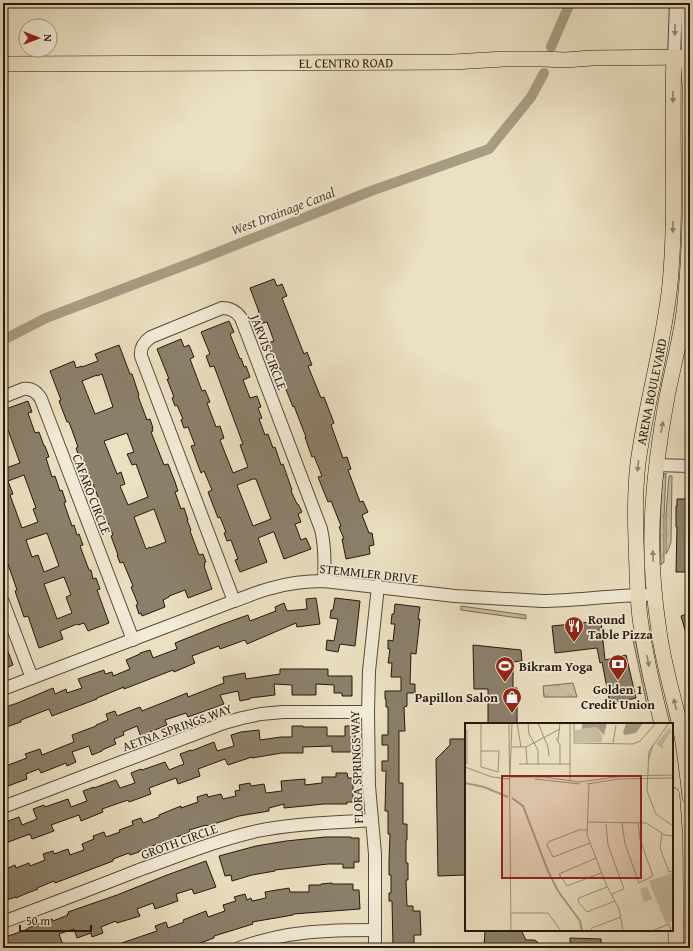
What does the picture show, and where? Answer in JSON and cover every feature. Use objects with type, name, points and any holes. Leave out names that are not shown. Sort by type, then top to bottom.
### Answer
[{"type":"main road","name":"EL CENTRO ROAD","points":[[3,64],[453,62],[499,59],[571,60],[592,58],[686,58]]},
{"type":"main road","name":"ARENA BOULEVARD","points":[[686,58],[690,86],[689,260],[683,319],[661,430],[656,465],[652,530],[653,576],[659,631],[680,727],[690,797]]},
{"type":"main road","name":"ARENA BOULEVARD","points":[[662,723],[640,618],[637,577],[636,511],[638,464],[666,318],[673,251],[673,86],[686,58]]},
{"type":"main road","points":[[673,811],[675,844],[676,948]]},
{"type":"street","points":[[676,3],[686,58]]},
{"type":"street","points":[[686,58],[687,3]]},
{"type":"street","name":"JARVIS CIRCLE","points":[[234,602],[140,351],[146,340],[151,337],[222,308],[233,310],[238,313],[241,318],[321,529],[324,541],[325,557],[324,580]]},
{"type":"street","name":"CAFARO CIRCLE","points":[[3,397],[26,389],[35,392],[41,399],[133,640]]},
{"type":"street","points":[[656,465],[690,466]]},
{"type":"street","name":"STEMMLER DRIVE","points":[[3,689],[271,588],[288,584],[324,580],[455,596],[542,601],[620,595],[655,595]]},
{"type":"street","name":"FLORA SPRINGS WAY","points":[[375,948],[375,854],[369,786],[368,671],[378,586]]},
{"type":"street","points":[[3,602],[32,678]]},
{"type":"street","name":"AETNA SPRINGS WAY","points":[[3,807],[224,723],[242,718],[261,714],[283,712],[368,712]]},
{"type":"street","name":"GROTH CIRCLE","points":[[3,922],[192,850],[228,838],[288,826],[372,820]]},
{"type":"street","points":[[240,948],[266,940],[300,933],[328,930],[375,930]]},
{"type":"green space","points":[[666,473],[664,562],[661,565],[661,498],[663,475]]},
{"type":"green space","points":[[669,476],[672,476],[671,542],[666,554],[666,514]]},
{"type":"green space","points":[[461,606],[526,615],[526,619],[461,610]]},
{"type":"green space","points":[[634,631],[650,708],[648,710],[633,640]]},
{"type":"green space","points":[[573,683],[577,697],[544,697],[543,686]]},
{"type":"building","points":[[274,279],[277,286],[282,284],[287,296],[282,298],[304,354],[307,352],[312,365],[308,366],[321,398],[324,397],[334,423],[331,425],[343,458],[347,457],[351,469],[348,470],[360,502],[363,501],[368,512],[362,515],[369,533],[372,533],[374,545],[369,546],[370,554],[346,559],[342,539],[344,539],[339,527],[341,526],[331,501],[328,502],[318,477],[322,476],[314,456],[312,457],[306,437],[285,387],[287,386],[267,343],[274,341],[267,322],[260,324],[257,316],[259,316],[259,312],[250,288]]},
{"type":"building","points":[[229,321],[234,332],[230,334],[240,359],[241,358],[244,367],[246,366],[250,377],[243,380],[250,398],[257,396],[261,407],[258,408],[262,418],[259,419],[265,435],[268,434],[273,448],[275,447],[281,465],[283,464],[292,490],[291,491],[302,512],[298,514],[301,522],[295,524],[301,540],[306,538],[311,549],[284,559],[273,532],[258,538],[267,562],[240,572],[235,560],[238,559],[231,540],[227,541],[224,533],[226,532],[220,517],[218,518],[208,492],[212,490],[204,471],[201,473],[191,446],[195,445],[188,427],[184,428],[181,420],[183,419],[172,398],[174,397],[167,379],[169,379],[157,349],[181,339],[184,347],[189,345],[194,357],[190,359],[202,391],[205,390],[210,402],[207,403],[216,427],[220,426],[224,438],[220,440],[233,473],[248,467],[240,445],[243,444],[214,366],[210,367],[206,356],[210,354],[201,332]],"holes":[[[256,479],[271,519],[253,526],[237,485]]]},
{"type":"building","points":[[119,345],[130,374],[132,374],[147,420],[150,419],[153,428],[153,431],[151,432],[164,465],[168,464],[175,482],[178,491],[175,492],[181,509],[184,508],[191,530],[190,531],[199,555],[203,554],[206,562],[204,563],[204,566],[212,589],[188,598],[185,590],[169,596],[163,600],[165,607],[142,616],[141,613],[139,614],[136,605],[138,604],[131,587],[133,586],[123,562],[120,563],[117,555],[111,536],[113,535],[106,518],[103,520],[99,511],[101,511],[96,498],[98,497],[88,472],[84,473],[76,448],[78,447],[69,422],[67,422],[59,401],[61,400],[50,371],[74,361],[76,368],[98,361],[95,354]],"holes":[[[102,374],[113,407],[95,414],[82,381]],[[127,433],[134,452],[127,454],[132,465],[136,464],[148,497],[128,505],[120,486],[125,484],[121,472],[117,474],[104,441]],[[154,509],[166,542],[146,549],[134,517]]]},
{"type":"building","points":[[28,401],[32,412],[28,413],[35,433],[39,432],[45,446],[49,457],[46,458],[52,477],[55,476],[60,491],[62,490],[66,502],[64,503],[72,526],[74,525],[77,535],[79,534],[83,545],[80,546],[89,570],[91,570],[93,579],[96,578],[100,589],[97,590],[109,623],[88,631],[84,623],[77,624],[60,631],[63,639],[39,648],[28,616],[24,617],[15,591],[17,590],[8,564],[6,565],[3,556],[3,469],[20,463],[8,430],[3,432],[3,418],[5,417],[3,410]],"holes":[[[24,475],[36,508],[33,509],[38,522],[22,528],[10,495],[13,494],[8,481]],[[47,533],[59,566],[44,572],[38,555],[32,557],[26,540]],[[64,577],[71,595],[66,597],[72,613],[57,619],[44,584]]]},
{"type":"building","points":[[677,499],[690,499],[690,572],[676,572]]},
{"type":"building","points":[[316,598],[320,624],[297,627],[296,623],[247,644],[245,640],[220,649],[219,646],[192,656],[195,663],[174,672],[173,670],[124,689],[124,687],[52,716],[49,709],[21,720],[21,722],[3,728],[3,708],[53,688],[55,694],[66,689],[67,693],[82,688],[78,679],[104,670],[105,674],[112,672],[113,676],[130,669],[126,660],[140,653],[150,650],[153,658],[177,649],[175,643],[248,615],[250,621],[276,611],[275,607],[284,603],[287,611],[307,609],[306,599]]},
{"type":"building","points":[[335,598],[360,601],[355,646],[340,644],[338,652],[326,650],[327,640],[334,641],[338,619],[330,618]]},
{"type":"building","points":[[395,604],[420,607],[416,654],[411,653],[410,684],[415,684],[415,693],[407,693],[407,706],[404,707],[405,731],[399,731],[399,783],[403,783],[403,824],[407,824],[407,906],[413,906],[413,911],[420,911],[421,935],[414,935],[414,948],[393,948],[392,901],[389,901],[389,893],[391,893],[391,875],[389,875],[390,834],[388,834],[388,811],[385,811],[386,771],[382,771],[382,761],[388,761],[388,745],[382,745],[382,735],[388,735],[388,707],[386,707],[385,691],[401,691],[401,677],[391,677],[392,663],[388,663],[390,649],[388,649],[388,640],[393,641],[395,624],[391,624]]},
{"type":"building","points":[[690,613],[690,640],[688,640],[681,616]]},
{"type":"building","points":[[601,621],[605,660],[626,655],[636,698],[610,704],[602,662],[600,663],[597,648],[555,653],[552,626]]},
{"type":"building","points":[[3,641],[13,665],[3,669]]},
{"type":"building","points":[[473,645],[521,650],[522,661],[513,662],[513,688],[517,688],[517,723],[488,723],[488,689],[474,689]]},
{"type":"building","points":[[280,669],[328,669],[328,676],[352,676],[352,696],[342,696],[342,693],[334,693],[334,685],[316,684],[316,695],[292,695],[292,685],[274,684],[275,695],[250,698],[240,701],[238,691],[220,695],[224,704],[188,717],[186,713],[165,720],[167,725],[141,737],[137,726],[123,732],[124,735],[114,739],[116,744],[92,755],[89,746],[72,752],[76,762],[67,766],[66,763],[41,773],[39,769],[26,774],[27,779],[8,786],[3,774],[3,767],[27,758],[25,754],[40,749],[42,755],[74,742],[72,735],[108,720],[106,714],[115,711],[117,716],[140,707],[142,711],[187,693],[188,697],[224,683],[223,677],[245,673],[246,679],[280,674]]},
{"type":"building","points":[[292,726],[327,727],[327,736],[345,736],[345,726],[355,726],[355,752],[332,752],[332,746],[303,747],[303,753],[282,753],[252,757],[228,765],[225,759],[198,769],[200,776],[178,784],[176,778],[149,788],[151,794],[129,802],[128,800],[102,809],[103,812],[81,821],[79,815],[51,825],[54,831],[32,839],[30,834],[3,844],[3,823],[19,817],[22,825],[37,819],[33,809],[44,805],[45,807],[68,799],[71,807],[87,801],[83,791],[116,780],[120,788],[135,783],[131,773],[165,762],[169,770],[184,764],[180,754],[214,742],[217,751],[234,746],[231,735],[241,732],[259,730],[260,740],[292,737]]},
{"type":"building","points":[[450,739],[465,739],[465,875],[438,876],[436,759],[450,745]]},
{"type":"building","points":[[336,773],[347,773],[348,778],[353,778],[353,802],[347,802],[347,804],[324,804],[284,808],[284,804],[269,808],[269,811],[239,816],[207,826],[206,825],[189,830],[190,832],[139,852],[130,855],[129,853],[113,859],[113,861],[55,883],[54,881],[16,898],[3,901],[3,870],[15,865],[16,868],[29,863],[30,866],[45,860],[43,854],[53,851],[54,854],[68,849],[70,855],[84,850],[82,844],[94,839],[93,836],[104,832],[106,837],[120,832],[119,830],[133,825],[132,821],[141,818],[143,823],[181,806],[181,808],[198,802],[197,797],[207,794],[208,797],[221,794],[223,799],[236,796],[235,791],[240,790],[239,785],[250,783],[251,786],[264,784],[266,793],[282,791],[281,781],[305,779],[305,785],[322,783],[322,777],[336,777]]},
{"type":"building","points":[[325,837],[359,838],[359,862],[354,862],[354,868],[343,868],[343,864],[328,864],[275,870],[232,881],[231,875],[225,876],[219,856],[256,846]]},
{"type":"building","points":[[206,861],[216,887],[194,894],[192,889],[176,894],[178,901],[155,909],[153,903],[137,909],[140,916],[117,923],[116,921],[101,927],[103,933],[92,937],[91,933],[77,938],[74,929],[59,934],[63,945],[55,948],[31,948],[30,946],[25,948],[3,948],[3,938],[52,919],[53,921],[68,915],[68,912]]},
{"type":"building","points":[[332,883],[353,884],[353,890],[359,890],[360,909],[293,914],[252,922],[253,924],[214,936],[214,938],[187,948],[186,946],[180,948],[110,947],[157,931],[155,926],[166,922],[168,928],[206,911],[208,917],[225,911],[223,905],[236,901],[234,897],[245,894],[247,900],[251,898],[252,901],[266,898],[265,892],[289,888],[290,892],[309,892],[309,885]]},
{"type":"building","points":[[485,931],[522,931],[526,940],[534,940],[545,948],[484,948]]},
{"type":"building","points":[[570,938],[601,939],[601,948],[570,948]]},
{"type":"waterway","name":"West Drainage Canal","points":[[551,47],[570,3]]},
{"type":"waterway","name":"West Drainage Canal","points":[[3,340],[46,318],[201,259],[371,191],[489,149],[531,97],[544,73]]},
{"type":"place","name":"Round Table Pizza","points":[[574,643]]},
{"type":"place","name":"Golden 1 Credit Union","points":[[618,681]]},
{"type":"place","name":"Bikram Yoga","points":[[505,683]]},
{"type":"place","name":"Papillon Salon","points":[[512,714]]}]
